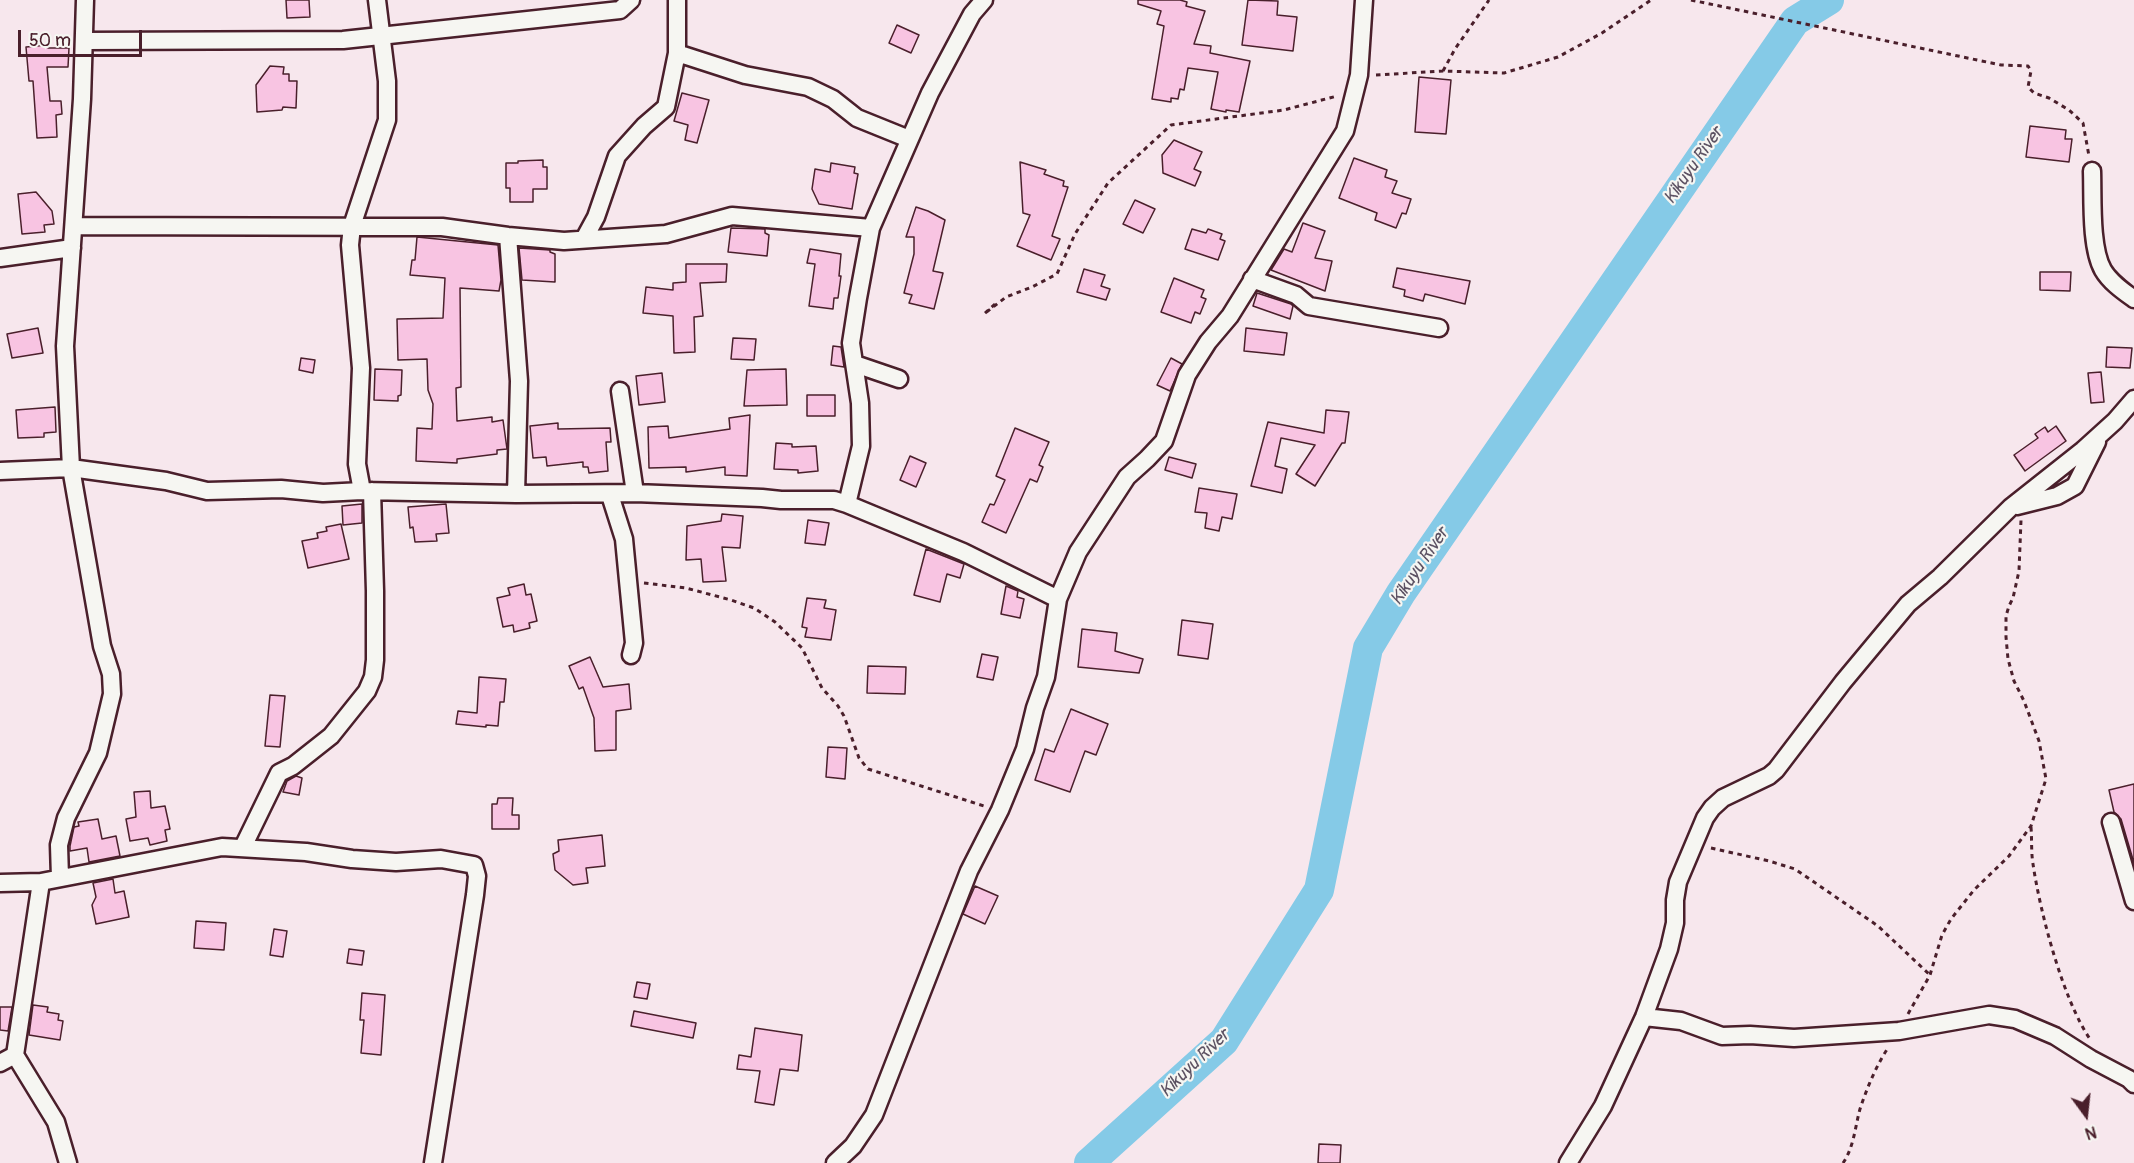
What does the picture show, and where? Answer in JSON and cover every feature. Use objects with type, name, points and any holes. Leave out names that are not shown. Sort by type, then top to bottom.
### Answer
[{"type":"street","points":[[60,878],[60,845],[66,818],[98,753],[112,694],[111,674],[102,646],[71,468],[65,346],[82,99],[85,0]]},
{"type":"street","points":[[243,848],[279,773],[293,766],[331,735],[368,691],[373,677],[375,591],[367,491],[357,464],[361,368],[350,245],[352,226],[387,120],[387,81],[378,0]]},
{"type":"street","points":[[84,41],[343,40],[620,10],[631,0]]},
{"type":"street","points":[[584,239],[596,217],[617,156],[644,126],[666,107],[677,53],[676,0]]},
{"type":"street","points":[[847,504],[861,446],[860,403],[851,343],[872,228],[930,93],[972,15],[984,0]]},
{"type":"street","points":[[835,1163],[853,1146],[874,1115],[969,871],[1000,810],[1025,749],[1035,708],[1046,677],[1058,599],[1078,552],[1127,477],[1164,441],[1187,375],[1230,316],[1345,131],[1357,83],[1364,0]]},
{"type":"street","points":[[677,53],[745,75],[808,87],[833,99],[857,118],[909,139]]},
{"type":"street","points":[[2092,171],[2095,238],[2102,268],[2108,277],[2134,299]]},
{"type":"street","points":[[74,226],[442,227],[564,241],[666,234],[732,216],[872,228]]},
{"type":"street","points":[[508,236],[519,381],[516,494]]},
{"type":"street","points":[[0,258],[72,248]]},
{"type":"street","points":[[1252,279],[1296,295],[1309,306],[1439,328]]},
{"type":"street","points":[[855,364],[899,379]]},
{"type":"street","points":[[620,391],[636,493]]},
{"type":"street","points":[[1568,1163],[1603,1107],[1644,1017],[1671,940],[1675,923],[1678,882],[1712,807],[1723,798],[1769,776],[1776,770],[1843,682],[1908,604],[2016,506],[2102,433],[2134,399]]},
{"type":"street","points":[[2016,506],[2057,496],[2075,486],[2102,433]]},
{"type":"street","points":[[0,471],[71,468],[166,481],[207,491],[281,489],[323,494],[367,491],[610,495],[636,493],[781,500],[834,500],[963,552],[1058,599]]},
{"type":"street","points":[[610,495],[624,539],[634,643],[631,655]]},
{"type":"street","points":[[2111,822],[2134,902]]},
{"type":"street","points":[[0,883],[41,882],[222,847],[306,852],[352,860],[396,862],[441,859],[474,865],[477,876],[476,895],[432,1163]]},
{"type":"street","points":[[41,882],[8,1059],[56,1122],[68,1163]]},
{"type":"street","points":[[1644,1017],[1682,1021],[1713,1034],[1731,1037],[1750,1035],[1794,1038],[1899,1030],[1989,1015],[2015,1019],[2055,1036],[2134,1084]]},
{"type":"path","points":[[1443,71],[1455,49],[1489,0]]},
{"type":"path","points":[[995,304],[984,314],[1006,297],[1057,274],[1075,234],[1108,183],[1171,125],[1284,110],[1357,83],[1443,71],[1504,73],[1558,57],[1602,33],[1651,0]]},
{"type":"path","points":[[1691,0],[1991,63],[2028,66],[2031,71],[2028,87],[2030,90],[2049,98],[2083,123],[2092,171]]},
{"type":"path","points":[[1843,1163],[1850,1149],[1860,1109],[1879,1062],[1930,975],[1942,935],[1951,919],[1974,890],[2009,856],[2031,826],[2046,779],[2039,741],[2014,681],[2008,659],[2006,616],[2019,571],[2016,506]]},
{"type":"path","points":[[628,579],[704,592],[754,608],[775,622],[802,648],[814,675],[844,716],[859,758],[868,769],[1000,810]]},
{"type":"path","points":[[2031,826],[2032,863],[2058,967],[2076,1012],[2092,1042]]},
{"type":"path","points":[[1694,844],[1795,869],[1878,926],[1930,975]]},
{"type":"building","points":[[286,0],[309,0],[310,17],[287,18]]},
{"type":"building","points":[[1138,0],[1180,0],[1187,2],[1186,6],[1205,11],[1194,44],[1211,46],[1210,53],[1250,61],[1239,112],[1211,109],[1218,72],[1188,68],[1184,90],[1180,89],[1178,99],[1171,98],[1171,102],[1152,99],[1164,26],[1157,24],[1161,11],[1138,4]]},
{"type":"building","points":[[1248,0],[1278,1],[1277,15],[1297,17],[1293,51],[1242,45]]},
{"type":"building","points":[[897,25],[919,35],[911,53],[889,43]]},
{"type":"building","points":[[48,45],[48,48],[69,48],[68,67],[47,67],[50,101],[61,101],[62,114],[56,115],[57,137],[37,138],[33,81],[29,81],[26,47]]},
{"type":"building","points":[[270,66],[284,67],[283,74],[289,74],[289,81],[297,81],[296,108],[283,107],[282,110],[257,112],[256,85]]},
{"type":"building","points":[[1419,77],[1451,80],[1446,134],[1415,132]]},
{"type":"building","points":[[682,93],[709,100],[697,143],[685,140],[688,125],[674,121]]},
{"type":"building","points":[[2030,126],[2066,130],[2065,139],[2072,139],[2069,162],[2026,157]]},
{"type":"building","points":[[1174,140],[1202,152],[1194,169],[1201,172],[1195,186],[1163,173],[1162,155]]},
{"type":"building","points":[[1354,158],[1387,170],[1385,177],[1397,181],[1392,193],[1411,199],[1406,214],[1402,213],[1396,228],[1375,220],[1377,213],[1339,198]]},
{"type":"building","points":[[543,160],[543,167],[547,167],[547,189],[533,189],[533,202],[510,202],[510,188],[506,188],[506,163]]},
{"type":"building","points":[[1020,162],[1046,170],[1044,174],[1064,181],[1063,186],[1068,187],[1052,236],[1060,239],[1051,260],[1017,246],[1030,215],[1023,213]]},
{"type":"building","points":[[831,163],[855,167],[854,173],[858,174],[852,209],[819,204],[812,189],[815,169],[830,172]]},
{"type":"building","points":[[36,192],[52,211],[54,224],[44,225],[45,232],[22,234],[18,194]]},
{"type":"building","points":[[1135,200],[1155,209],[1143,233],[1123,224]]},
{"type":"building","points":[[916,207],[945,220],[933,271],[943,273],[934,309],[909,303],[912,295],[904,293],[914,254],[914,237],[906,237]]},
{"type":"building","points":[[1303,223],[1325,231],[1315,258],[1332,261],[1325,291],[1271,270],[1284,249],[1292,252]]},
{"type":"building","points":[[731,228],[765,229],[765,233],[769,235],[767,256],[728,252]]},
{"type":"building","points":[[1192,229],[1206,233],[1208,229],[1222,234],[1220,239],[1225,241],[1218,260],[1185,249]]},
{"type":"building","points":[[417,237],[498,245],[501,280],[499,291],[460,288],[461,387],[456,388],[457,421],[492,417],[492,422],[503,420],[507,449],[497,450],[497,454],[457,459],[457,463],[416,461],[417,428],[432,429],[433,404],[428,390],[427,359],[398,360],[397,319],[443,318],[445,278],[410,275],[412,260],[415,260]]},
{"type":"building","points":[[519,248],[550,250],[555,254],[555,282],[522,280]]},
{"type":"building","points":[[810,249],[841,254],[838,298],[834,298],[833,309],[809,306],[815,264],[807,263]]},
{"type":"building","points":[[686,264],[727,264],[726,282],[700,283],[703,316],[694,317],[695,352],[674,353],[673,316],[643,313],[646,287],[673,290],[673,283],[686,282]]},
{"type":"building","points":[[1397,268],[1470,281],[1465,304],[1425,294],[1423,301],[1404,296],[1405,290],[1393,287]]},
{"type":"building","points":[[1084,269],[1105,275],[1101,286],[1110,289],[1106,300],[1077,292]]},
{"type":"building","points":[[2040,272],[2071,272],[2070,291],[2040,290]]},
{"type":"building","points":[[1174,278],[1204,290],[1201,297],[1206,299],[1200,314],[1195,312],[1191,323],[1161,312]]},
{"type":"building","points":[[1257,293],[1291,304],[1293,306],[1290,319],[1253,306]]},
{"type":"building","points":[[38,328],[43,353],[12,358],[7,334]]},
{"type":"building","points":[[1246,328],[1287,333],[1284,355],[1244,351]]},
{"type":"building","points":[[733,338],[756,339],[754,360],[731,359]]},
{"type":"building","points":[[833,346],[841,347],[844,367],[831,365]]},
{"type":"building","points":[[2107,347],[2132,348],[2130,368],[2106,367]]},
{"type":"building","points":[[301,358],[315,360],[313,373],[299,370]]},
{"type":"building","points":[[1171,358],[1182,364],[1170,391],[1157,385]]},
{"type":"building","points":[[375,369],[402,370],[401,395],[398,396],[398,401],[374,400]]},
{"type":"building","points":[[786,369],[787,405],[744,406],[747,370]]},
{"type":"building","points":[[2101,372],[2104,402],[2091,403],[2088,373]]},
{"type":"building","points":[[662,373],[665,402],[639,405],[636,376]]},
{"type":"building","points":[[807,395],[835,395],[835,416],[807,416]]},
{"type":"building","points":[[55,407],[56,432],[44,433],[44,437],[18,438],[16,410]]},
{"type":"building","points":[[1326,410],[1349,412],[1345,443],[1342,443],[1315,486],[1296,474],[1315,445],[1281,438],[1275,466],[1287,469],[1282,493],[1251,486],[1268,422],[1324,433]]},
{"type":"building","points":[[750,415],[747,476],[725,475],[725,467],[686,472],[686,467],[649,468],[648,427],[668,426],[669,438],[730,429],[729,418]]},
{"type":"building","points":[[558,423],[558,429],[610,428],[611,442],[606,442],[608,471],[589,473],[588,467],[583,467],[583,462],[547,466],[546,457],[533,458],[530,426]]},
{"type":"building","points":[[2056,426],[2066,441],[2025,471],[2014,455],[2038,438],[2035,434],[2045,427],[2048,432]]},
{"type":"building","points":[[1015,428],[1049,442],[1039,465],[1043,467],[1037,482],[1030,479],[1006,533],[982,522],[990,504],[994,505],[1005,480],[996,476]]},
{"type":"building","points":[[776,443],[792,444],[792,447],[816,446],[818,471],[798,473],[798,470],[774,469]]},
{"type":"building","points":[[910,456],[926,463],[916,487],[900,480]]},
{"type":"building","points":[[1169,457],[1196,464],[1192,478],[1165,470]]},
{"type":"building","points":[[1199,488],[1237,494],[1232,519],[1222,517],[1219,531],[1205,528],[1207,513],[1195,512]]},
{"type":"building","points":[[362,504],[362,523],[343,525],[342,506]]},
{"type":"building","points":[[446,504],[449,533],[436,534],[437,541],[415,542],[413,527],[410,528],[408,507]]},
{"type":"building","points":[[722,514],[743,516],[740,548],[722,547],[726,581],[703,582],[701,559],[686,560],[687,526],[721,521]]},
{"type":"building","points":[[808,520],[829,523],[825,545],[805,543]]},
{"type":"building","points":[[341,524],[349,559],[308,568],[302,541],[318,538],[317,533],[327,531],[326,527]]},
{"type":"building","points":[[926,549],[964,564],[960,578],[947,574],[940,602],[914,595]]},
{"type":"building","points":[[524,584],[526,595],[531,594],[537,621],[529,623],[530,628],[514,632],[513,625],[503,627],[497,598],[510,595],[508,588]]},
{"type":"building","points":[[1006,586],[1018,591],[1017,597],[1024,599],[1020,618],[1001,614]]},
{"type":"building","points":[[807,598],[826,600],[824,608],[836,610],[831,640],[805,637],[807,628],[802,627]]},
{"type":"building","points":[[1182,620],[1213,624],[1208,659],[1178,655]]},
{"type":"building","points":[[1082,629],[1117,633],[1115,651],[1143,659],[1139,673],[1078,667]]},
{"type":"building","points":[[982,654],[998,657],[993,680],[977,677]]},
{"type":"building","points":[[590,657],[603,687],[629,684],[631,709],[616,711],[616,750],[595,751],[594,718],[583,687],[579,689],[569,666]]},
{"type":"building","points":[[868,666],[906,667],[905,694],[867,693]]},
{"type":"building","points":[[479,677],[506,679],[504,702],[500,702],[498,726],[456,724],[458,711],[477,713]]},
{"type":"building","points":[[270,695],[285,696],[280,747],[265,746]]},
{"type":"building","points":[[1071,709],[1108,724],[1096,755],[1085,751],[1070,792],[1035,780],[1045,749],[1054,752]]},
{"type":"building","points":[[828,747],[847,748],[845,779],[826,777]]},
{"type":"building","points":[[296,776],[302,778],[299,795],[283,792],[287,781]]},
{"type":"building","points":[[2134,784],[2134,863],[2121,819],[2114,812],[2109,790]]},
{"type":"building","points":[[150,791],[151,808],[165,806],[170,829],[165,830],[167,841],[150,845],[148,838],[130,841],[126,819],[136,817],[134,792]]},
{"type":"building","points":[[498,798],[513,798],[512,815],[519,815],[519,829],[492,829],[492,804],[497,804]]},
{"type":"building","points":[[98,819],[102,839],[116,836],[120,856],[89,862],[87,848],[70,851],[70,846],[74,827],[79,826],[78,822]]},
{"type":"building","points":[[602,835],[605,866],[586,868],[588,883],[573,885],[555,870],[553,854],[559,851],[558,840]]},
{"type":"building","points":[[113,879],[115,893],[124,891],[129,917],[96,924],[92,905],[96,897],[93,883]]},
{"type":"building","points":[[975,886],[998,896],[985,924],[963,914]]},
{"type":"building","points":[[196,921],[226,923],[224,950],[194,948]]},
{"type":"building","points":[[274,929],[287,931],[283,957],[270,955]]},
{"type":"building","points":[[349,949],[364,951],[362,965],[347,963]]},
{"type":"building","points":[[637,982],[650,984],[647,999],[634,997]]},
{"type":"building","points":[[362,993],[385,995],[381,1055],[361,1053],[364,1020],[360,1020]]},
{"type":"building","points":[[33,1005],[48,1007],[47,1012],[59,1014],[58,1020],[63,1021],[60,1040],[29,1035]]},
{"type":"building","points":[[0,1007],[12,1007],[8,1031],[0,1030]]},
{"type":"building","points":[[634,1011],[696,1023],[693,1038],[631,1026]]},
{"type":"building","points":[[755,1028],[802,1035],[798,1071],[780,1069],[774,1105],[755,1102],[760,1071],[737,1069],[739,1055],[751,1057]]},
{"type":"building","points":[[1319,1144],[1341,1145],[1340,1163],[1318,1163]]},
{"type":"waterway","name":"Kikuyu River","points":[[1089,1163],[1224,1041],[1319,890],[1368,648],[1401,593],[1795,21],[1829,0]]}]
